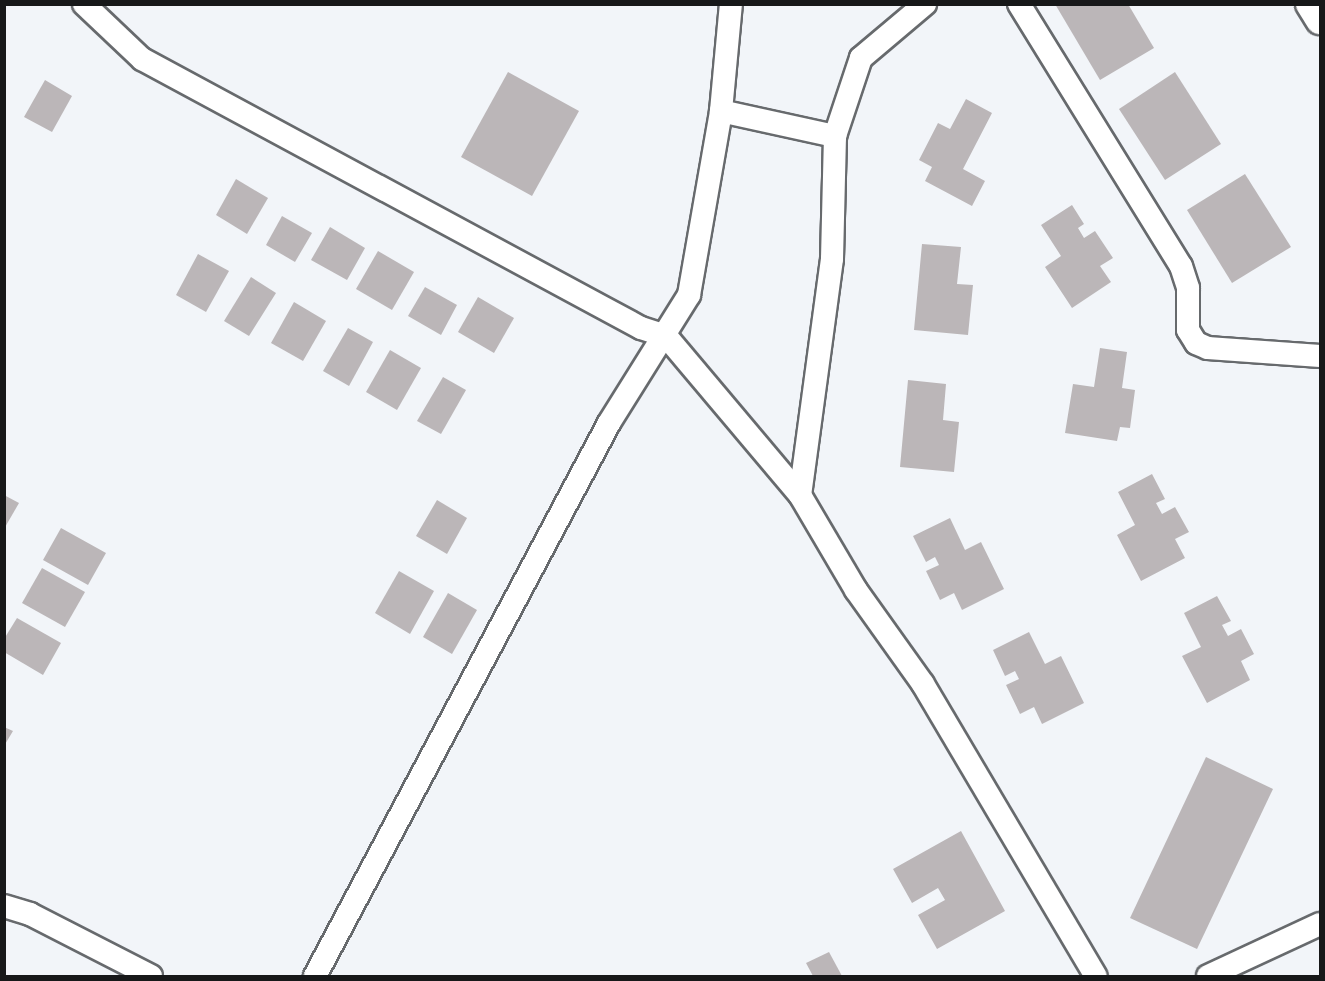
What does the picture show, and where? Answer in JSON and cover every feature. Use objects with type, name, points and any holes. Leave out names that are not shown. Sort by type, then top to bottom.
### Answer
[{"type":"street","points":[[84,4],[142,59],[641,328],[666,336],[800,495],[856,590],[923,684],[1096,976]]},
{"type":"street","points":[[315,976],[609,423],[666,336],[689,295],[721,111],[731,4]]},
{"type":"street","points":[[800,495],[832,260],[835,136],[861,58],[925,4]]},
{"type":"street","points":[[1019,4],[1181,266],[1188,288],[1188,330],[1196,344],[1208,348],[1320,356]]},
{"type":"street","points":[[1310,4],[1320,20]]},
{"type":"street","points":[[721,111],[835,136]]},
{"type":"street","points":[[4,906],[30,914],[151,976]]},
{"type":"street","points":[[1208,976],[1320,924]]},
{"type":"building","points":[[1055,4],[1128,4],[1154,48],[1100,80]]},
{"type":"building","points":[[508,72],[579,111],[532,196],[461,157]]},
{"type":"building","points":[[1175,72],[1221,144],[1165,180],[1119,109]]},
{"type":"building","points":[[45,80],[72,96],[52,132],[24,117]]},
{"type":"building","points":[[966,99],[992,113],[963,169],[985,181],[972,206],[925,181],[932,167],[919,160],[938,123],[950,129]]},
{"type":"building","points":[[1245,174],[1291,247],[1232,283],[1187,210]]},
{"type":"building","points":[[236,179],[268,198],[247,234],[216,215]]},
{"type":"building","points":[[1072,205],[1084,224],[1078,228],[1084,238],[1095,231],[1113,258],[1100,266],[1111,282],[1072,308],[1045,267],[1061,256],[1041,225]]},
{"type":"building","points":[[282,216],[312,233],[295,262],[266,245]]},
{"type":"building","points":[[330,227],[365,248],[347,280],[311,260]]},
{"type":"building","points":[[922,244],[961,247],[957,284],[973,285],[968,335],[914,330]]},
{"type":"building","points":[[378,251],[414,272],[392,310],[356,289]]},
{"type":"building","points":[[198,254],[229,271],[206,312],[176,295]]},
{"type":"building","points":[[251,277],[276,293],[249,336],[224,321]]},
{"type":"building","points":[[425,287],[457,305],[441,335],[408,316]]},
{"type":"building","points":[[478,297],[514,318],[494,353],[458,332]]},
{"type":"building","points":[[294,302],[326,321],[303,361],[271,343]]},
{"type":"building","points":[[348,328],[373,342],[349,386],[323,371]]},
{"type":"building","points":[[1100,348],[1127,352],[1122,388],[1135,390],[1130,428],[1120,427],[1117,441],[1065,433],[1073,384],[1094,387]]},
{"type":"building","points":[[390,350],[421,368],[397,410],[366,392]]},
{"type":"building","points":[[443,377],[466,390],[441,434],[417,421]]},
{"type":"building","points":[[908,380],[946,384],[943,420],[959,422],[954,472],[900,467]]},
{"type":"building","points":[[1152,474],[1165,499],[1156,503],[1162,514],[1175,507],[1189,532],[1175,539],[1185,558],[1141,581],[1117,535],[1135,525],[1118,492]]},
{"type":"building","points":[[4,495],[19,503],[4,529]]},
{"type":"building","points":[[437,500],[467,518],[447,554],[416,536]]},
{"type":"building","points":[[950,518],[965,550],[981,542],[1004,589],[962,610],[954,593],[940,600],[926,571],[939,565],[935,557],[926,562],[913,536]]},
{"type":"building","points":[[61,528],[106,553],[88,585],[43,560]]},
{"type":"building","points":[[42,568],[85,592],[65,627],[22,603]]},
{"type":"building","points":[[399,571],[434,591],[410,634],[375,613]]},
{"type":"building","points":[[448,593],[477,610],[452,654],[423,637]]},
{"type":"building","points":[[1217,596],[1231,621],[1222,625],[1228,636],[1241,629],[1254,654],[1241,661],[1250,680],[1207,703],[1182,656],[1201,647],[1184,613]]},
{"type":"building","points":[[17,618],[61,643],[43,675],[4,652],[4,639]]},
{"type":"building","points":[[1029,632],[1045,664],[1061,656],[1084,703],[1042,724],[1034,707],[1020,714],[1006,685],[1019,679],[1015,671],[1005,676],[993,650]]},
{"type":"building","points":[[4,727],[13,731],[4,746]]},
{"type":"building","points":[[1206,757],[1273,789],[1197,949],[1130,918]]},
{"type":"building","points":[[961,831],[1005,911],[937,949],[918,915],[945,900],[938,888],[912,903],[893,869]]},
{"type":"building","points":[[829,952],[842,976],[813,976],[806,963]]}]
